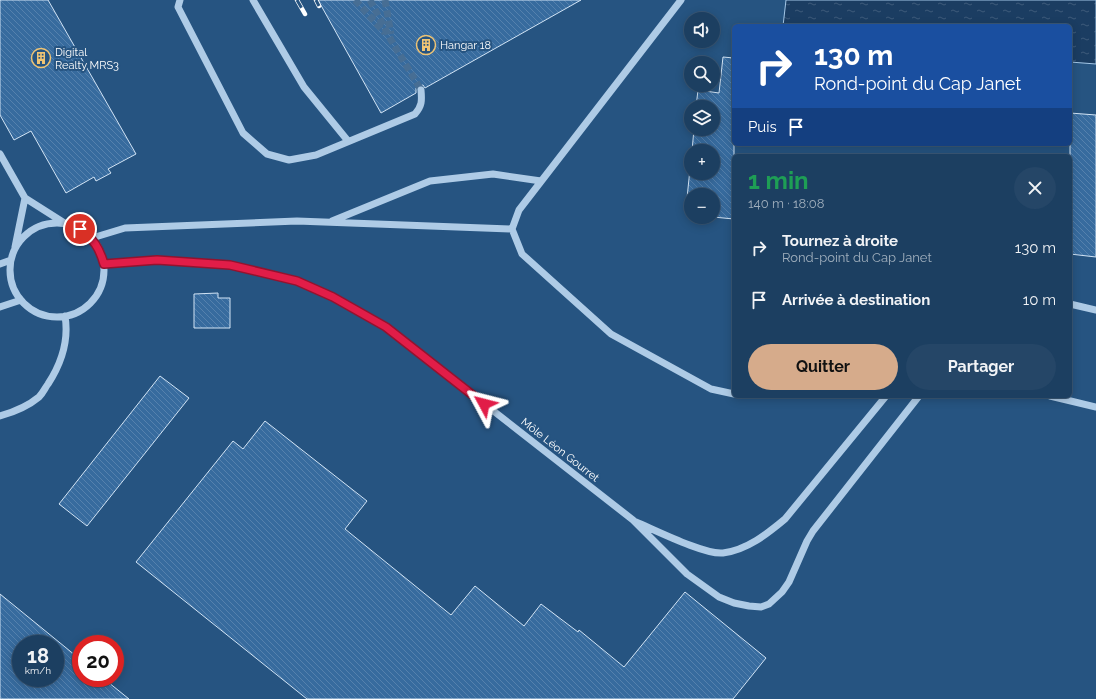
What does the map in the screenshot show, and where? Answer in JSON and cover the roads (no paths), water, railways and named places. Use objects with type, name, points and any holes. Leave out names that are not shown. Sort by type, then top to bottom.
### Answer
[{"type":"lane","points":[[180,0],[178,7],[243,133],[267,154],[289,160],[316,155],[415,114],[421,107],[421,90]]},
{"type":"lane","points":[[252,0],[304,87],[348,141]]},
{"type":"lane","points":[[681,0],[519,210],[512,229],[522,254],[611,334],[711,389],[732,394]]},
{"type":"lane","points":[[0,154],[25,198],[66,224],[80,229],[92,238],[100,250],[104,264],[103,279],[98,292],[90,303],[78,312],[65,316],[41,314],[30,308],[21,300],[12,281],[10,270],[11,260],[25,198]]},
{"type":"lane","points":[[329,222],[430,181],[493,174],[541,181]]},
{"type":"lane","points":[[92,238],[125,228],[298,221],[512,229]]},
{"type":"lane","points":[[14,250],[23,237],[36,228],[50,224],[66,224]]},
{"type":"lane","points":[[0,264],[11,260]]},
{"type":"lane","name":"Môle Léon Gourret","points":[[104,264],[157,260],[230,265],[297,281],[333,297],[386,327],[632,520],[687,574],[719,597],[734,603],[749,606],[761,607],[769,604],[782,592],[789,582],[813,531],[917,398]]},
{"type":"lane","points":[[0,307],[21,300]]},
{"type":"lane","points":[[1072,304],[1096,310]]},
{"type":"lane","points":[[0,416],[14,412],[28,405],[40,396],[54,374],[64,349],[67,328],[65,316]]},
{"type":"lane","name":"Môle Léon Gourret","points":[[632,520],[708,552],[723,553],[744,547],[765,535],[785,519],[884,398]]},
{"type":"lane","points":[[1058,398],[1096,407]]},
{"type":"water","points":[[786,0],[1096,0],[1096,64],[1072,62],[1072,24],[783,24]]},
{"type":"tunnel","points":[[355,0],[385,33]]},
{"type":"tunnel","points":[[370,0],[391,40],[421,90]]},
{"type":"tunnel","points":[[385,0],[391,34]]},
{"type":"railway","points":[[297,0],[305,14]]},
{"type":"railway","points":[[316,0],[319,6]]},
{"type":"place","name":"Hangar 18","points":[[426,45]]},
{"type":"place","name":"Digital Realty MRS3","points":[[41,58]]}]
